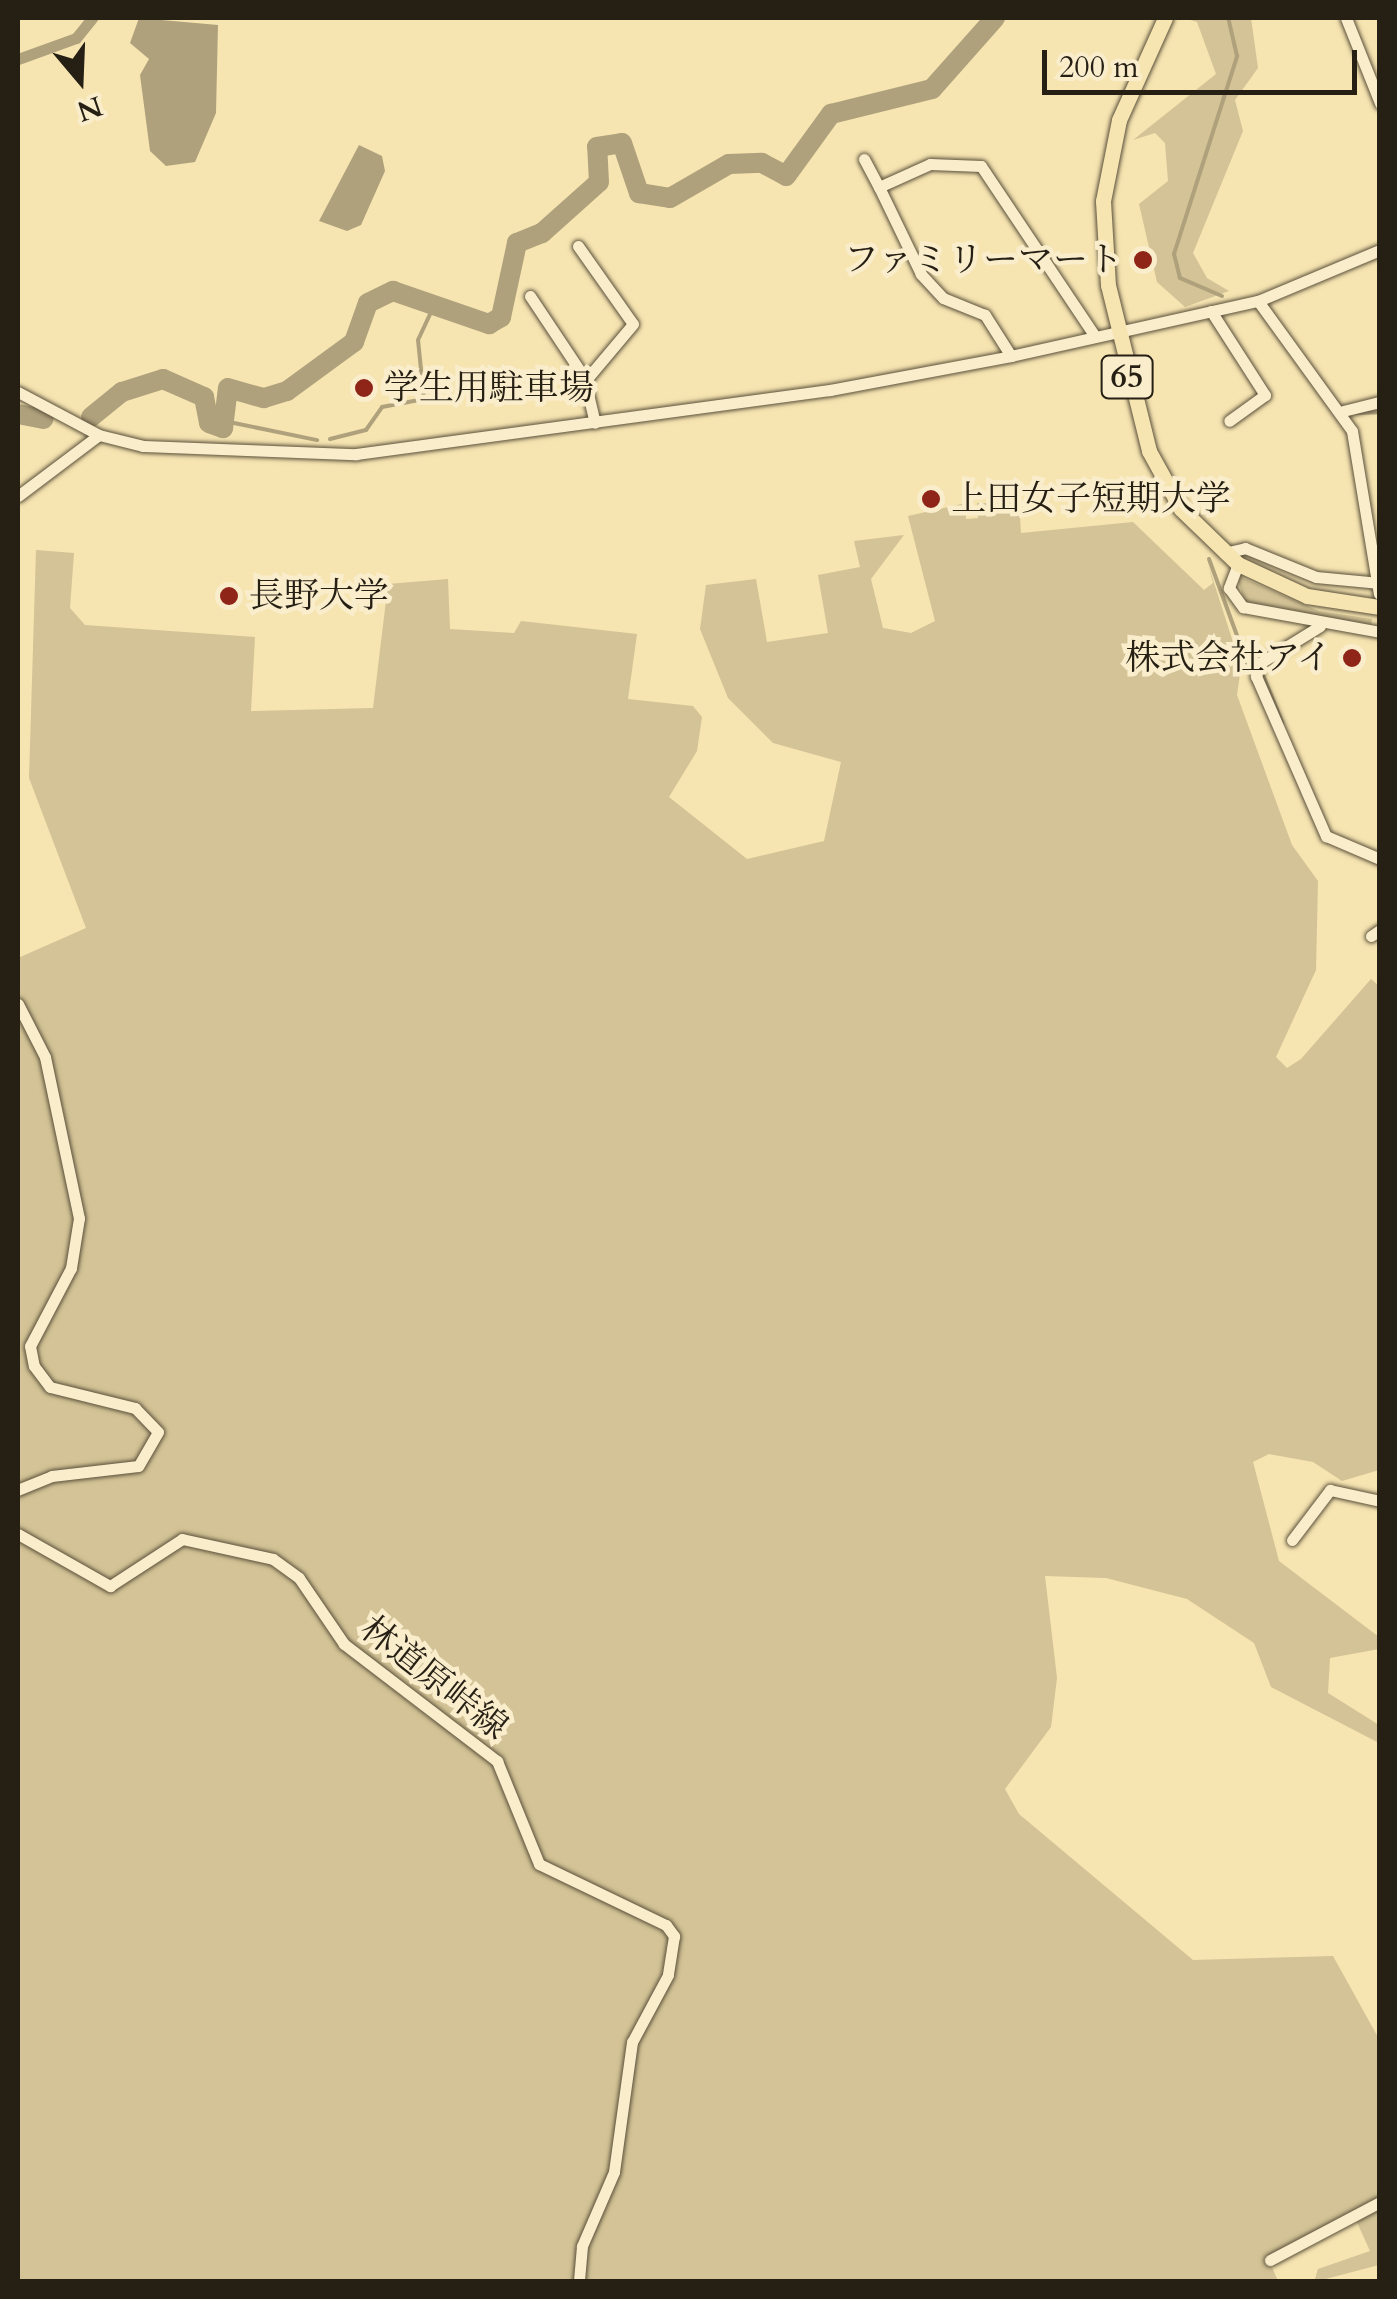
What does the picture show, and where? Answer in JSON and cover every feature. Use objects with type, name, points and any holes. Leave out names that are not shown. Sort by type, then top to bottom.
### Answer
[{"type":"main road","name":"65","points":[[1165,18],[1106,174],[1103,246],[1117,332],[1157,470],[1224,554],[1238,564],[1307,596],[1380,608]]},
{"type":"street","points":[[1346,18],[1380,103]]},
{"type":"street","points":[[864,159],[921,274],[943,298],[986,316],[1011,356]]},
{"type":"street","points":[[880,187],[930,164],[981,166],[1094,336]]},
{"type":"street","points":[[578,246],[633,324],[586,381]]},
{"type":"street","points":[[18,392],[99,435],[164,448],[326,456],[595,423],[1011,356],[1258,301],[1380,250]]},
{"type":"street","points":[[530,296],[586,381],[595,423]]},
{"type":"street","points":[[1258,301],[1342,411],[1366,476],[1379,594]]},
{"type":"street","points":[[1211,311],[1266,396],[1230,421]]},
{"type":"street","points":[[1342,411],[1380,402]]},
{"type":"street","points":[[18,496],[99,435]]},
{"type":"street","points":[[1224,554],[1246,548],[1316,578],[1379,583]]},
{"type":"street","points":[[1238,564],[1229,582],[1239,606],[1320,626],[1380,632]]},
{"type":"street","points":[[1320,626],[1260,663],[1256,676],[1326,836],[1380,859]]},
{"type":"street","points":[[18,1004],[45,1057],[79,1218],[71,1268],[30,1346],[34,1366],[50,1386],[135,1408],[158,1432],[138,1466],[52,1476],[18,1490]]},
{"type":"street","points":[[1292,1540],[1336,1487],[1380,1501]]},
{"type":"street","name":"林道原峠線","points":[[18,1534],[110,1586],[182,1539],[273,1559],[299,1578],[344,1644],[497,1761],[539,1864],[666,1925],[674,1936],[668,1975],[632,2042],[614,2172],[582,2246],[579,2282]]},
{"type":"street","points":[[1270,2260],[1380,2202]]},
{"type":"shaded area","points":[[139,18],[218,25],[216,113],[195,162],[166,166],[150,151],[140,75],[149,59],[130,43]]},
{"type":"shaded area","points":[[1184,18],[1251,18],[1258,68],[1235,100],[1243,131],[1193,253],[1207,278],[1229,291],[1185,307],[1157,282],[1139,204],[1168,181],[1165,143],[1155,133],[1133,140],[1216,74],[1197,22]]},
{"type":"shaded area","points":[[359,145],[382,156],[385,171],[361,225],[347,231],[319,221]]},
{"type":"shaded area","points":[[966,503],[966,519],[978,518],[977,503],[1019,503],[1021,533],[1133,522],[1204,590],[1213,583],[1208,564],[1241,667],[1237,695],[1292,845],[1318,881],[1316,970],[1276,1057],[1287,1068],[1301,1059],[1371,979],[1379,986],[1379,1470],[1342,1481],[1313,1462],[1269,1454],[1253,1462],[1279,1561],[1379,1637],[1379,1649],[1330,1658],[1328,1693],[1379,1725],[1379,1743],[1271,1687],[1254,1643],[1187,1599],[1106,1578],[1045,1576],[1057,1678],[1051,1727],[1005,1789],[1019,1814],[1193,1960],[1333,1956],[1379,2039],[1379,2197],[1268,2258],[1278,2281],[18,2281],[18,958],[86,928],[29,778],[36,550],[74,553],[70,608],[85,625],[255,637],[251,711],[373,708],[388,584],[448,579],[450,629],[514,633],[521,621],[637,634],[628,699],[693,706],[702,717],[697,751],[669,797],[747,859],[824,841],[841,762],[773,743],[728,698],[700,629],[706,585],[756,579],[767,642],[828,633],[818,575],[860,567],[854,541],[904,535],[871,579],[883,628],[911,633],[935,621],[908,516]]},
{"type":"shaded area","points":[[1236,575],[1319,611],[1372,619],[1371,625],[1245,602]]},
{"type":"shaded area","points":[[1379,2206],[1379,2265],[1314,2282],[1318,2269],[1370,2251],[1355,2218]]},
{"type":"waterway","points":[[18,59],[76,38],[92,18]]},
{"type":"waterway","points":[[91,417],[122,392],[163,379],[204,397],[209,423],[223,428],[228,388],[264,398],[287,391],[354,342],[368,303],[393,291],[489,324],[501,317],[517,243],[542,233],[599,182],[597,147],[622,143],[639,193],[670,198],[729,164],[762,163],[786,176],[831,114],[932,89],[995,18]]},
{"type":"waterway","points":[[1222,296],[1180,278],[1174,254],[1237,56],[1228,18]]},
{"type":"waterway","points":[[330,439],[366,430],[382,407],[424,399],[418,340],[434,306]]},
{"type":"waterway","points":[[1355,413],[1380,412]]},
{"type":"waterway","points":[[18,414],[44,419]]},
{"type":"waterway","points":[[229,422],[317,440]]},
{"type":"waterway","points":[[1209,559],[1247,663]]},
{"type":"waterway","points":[[1263,675],[1282,722]]},
{"type":"place","name":"ファミリーマート","points":[[1143,260]]},
{"type":"place","name":"学生用駐車場","points":[[364,388]]},
{"type":"place","name":"上田女子短期大学","points":[[931,499]]},
{"type":"place","name":"長野大学","points":[[229,596]]},
{"type":"place","name":"株式会社アイ","points":[[1352,658]]}]
